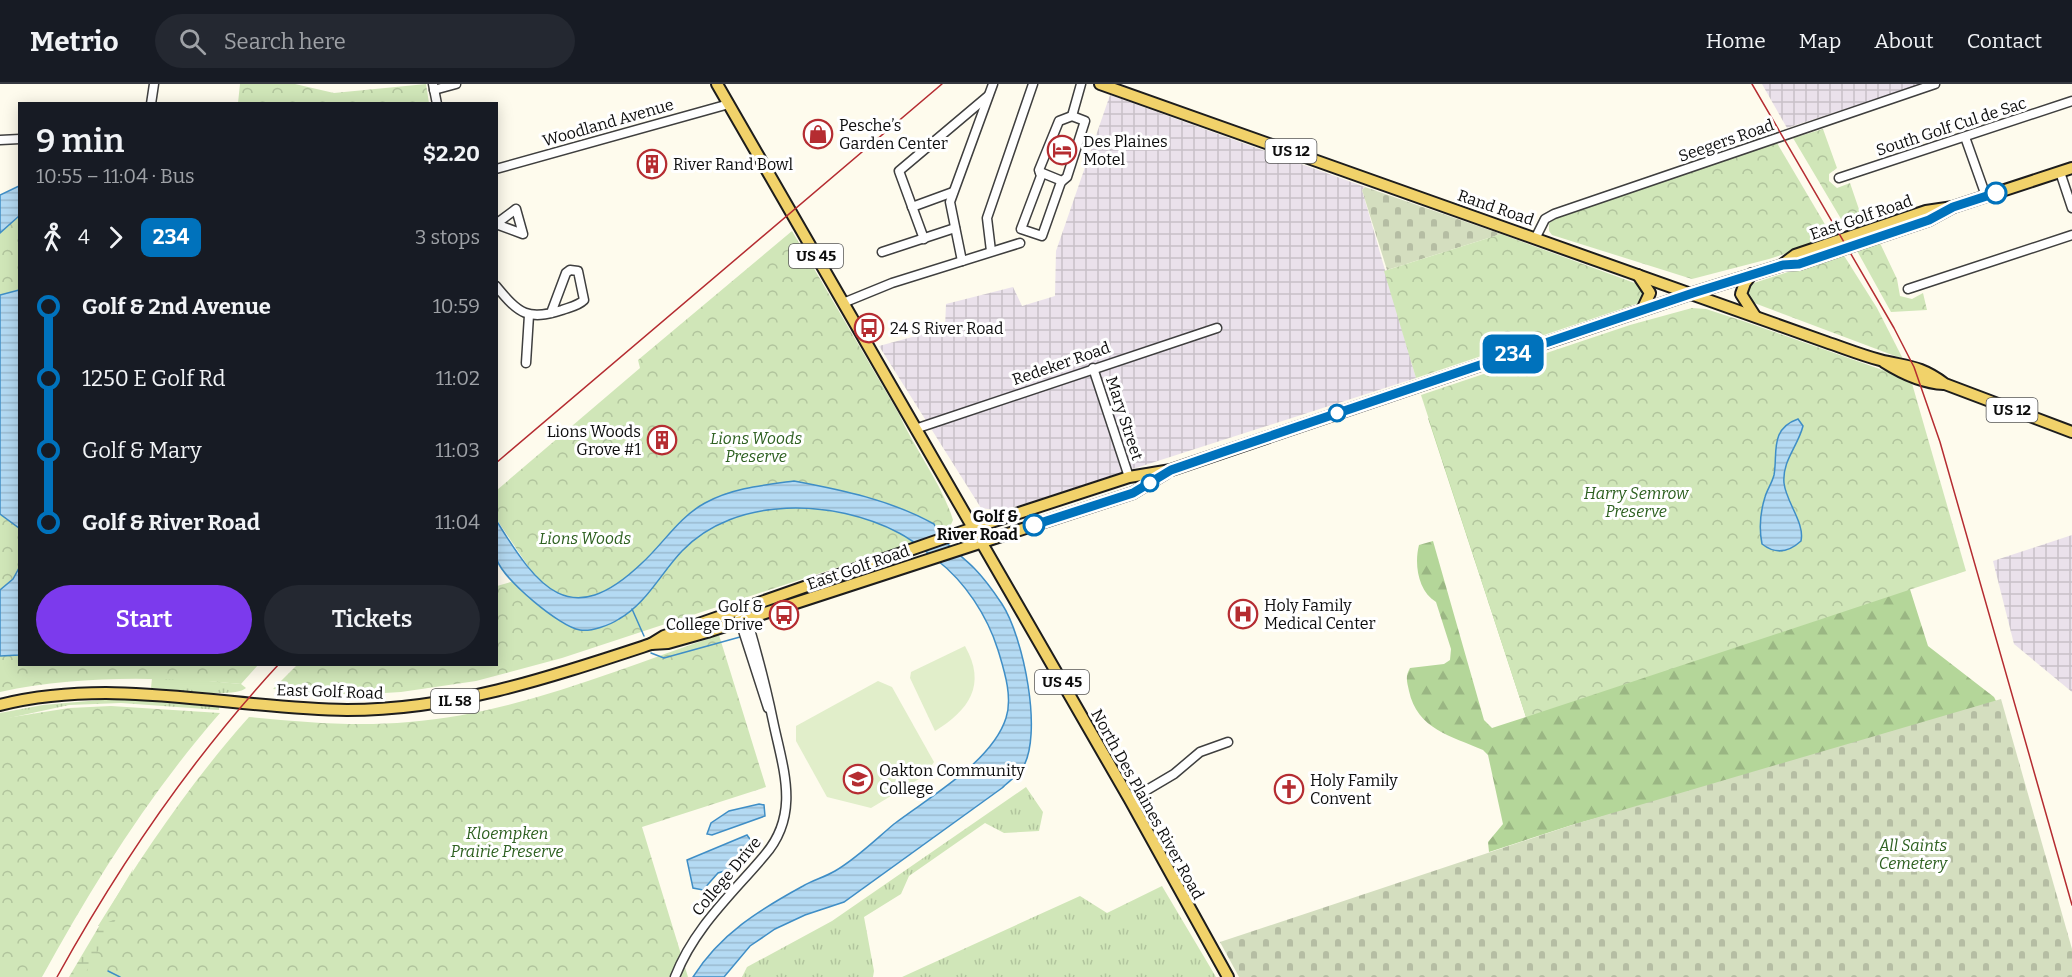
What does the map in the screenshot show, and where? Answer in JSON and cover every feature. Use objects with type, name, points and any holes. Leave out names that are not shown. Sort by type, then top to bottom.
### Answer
[{"type":"main road","name":"US 45","points":[[717,84],[915,429]]},
{"type":"main road","name":"Rand Road","points":[[1100,84],[1882,361],[1908,365],[1932,374],[1948,385],[2072,432]]},
{"type":"main road","name":"East Golf Road","points":[[0,705],[49,697],[131,693],[311,708],[417,706],[500,692],[651,644],[664,636],[973,528],[1129,477],[1171,470],[1693,293],[1783,265],[1799,264],[1889,234],[1929,220],[1953,207],[2072,168]]},
{"type":"main road","points":[[1636,273],[1650,293],[1642,310]]},
{"type":"main road","points":[[1752,274],[1741,294],[1755,316]]},
{"type":"main road","name":"North Des Plaines River Road","points":[[915,429],[1130,800],[1228,977]]},
{"type":"main road","name":"East Golf Road","points":[[651,644],[668,643],[743,620],[1133,493],[1171,470]]},
{"type":"street","points":[[151,102],[154,84]]},
{"type":"street","points":[[437,102],[433,87],[456,84]]},
{"type":"street","points":[[962,261],[950,202],[993,84]]},
{"type":"street","points":[[992,251],[987,218],[1033,84]]},
{"type":"street","points":[[1072,116],[1081,84]]},
{"type":"street","name":"Seegers Road","points":[[1536,237],[1545,219],[1554,214],[1935,84]]},
{"type":"street","points":[[924,239],[899,171],[988,96]]},
{"type":"street","name":"South Golf Cul de Sac","points":[[1839,178],[2072,101]]},
{"type":"street","name":"Woodland Avenue","points":[[498,169],[729,104]]},
{"type":"street","points":[[1072,116],[1085,121],[1067,177],[1062,181],[1042,236],[1021,229],[1059,121],[1072,116]]},
{"type":"street","points":[[1965,137],[1986,196]]},
{"type":"street","points":[[0,140],[18,138]]},
{"type":"street","points":[[1040,172],[1062,181]]},
{"type":"street","points":[[2060,172],[2072,208]]},
{"type":"street","points":[[912,207],[953,192]]},
{"type":"street","points":[[882,252],[955,228]]},
{"type":"street","points":[[1908,289],[2072,235]]},
{"type":"street","points":[[843,303],[892,283],[1020,243]]},
{"type":"street","points":[[498,289],[507,300],[529,315],[540,317],[551,313],[584,300],[578,271],[570,270],[566,273],[551,313]]},
{"type":"street","points":[[526,363],[529,315]]},
{"type":"street","name":"Redeker Road","points":[[915,429],[1217,328]]},
{"type":"street","name":"Mary Street","points":[[1093,368],[1129,477]]},
{"type":"street","name":"College Drive","points":[[675,977],[690,946],[714,910],[765,855],[781,828],[787,805],[786,772],[773,720],[739,609]]},
{"type":"street","points":[[1130,800],[1174,774],[1200,752],[1228,742]]},
{"type":"shaded area","points":[[1762,84],[1922,84],[1787,128]]},
{"type":"shaded area","points":[[1110,95],[1365,187],[1362,190],[1416,378],[1002,511],[981,508],[879,346],[945,328],[946,304],[1013,287],[1022,306],[1055,296],[1056,251]]},
{"type":"shaded area","points":[[2072,535],[2072,692],[2014,644],[1993,561]]},
{"type":"green space","points":[[240,84],[295,84],[334,93],[426,84],[429,102],[238,102]]},
{"type":"green space","points":[[1823,129],[1837,168],[1829,174],[1829,181],[1837,188],[1850,183],[1865,227],[1851,231],[1847,229],[1793,138]]},
{"type":"green space","points":[[1777,143],[1833,238],[1769,259],[1692,279],[1552,235],[1549,231],[1549,223],[1557,218]]},
{"type":"green space","points":[[1365,187],[1501,234],[1387,270],[1362,190]]},
{"type":"green space","points":[[18,217],[18,666],[257,666],[241,684],[120,679],[30,686],[0,692],[0,233]]},
{"type":"green space","name":"Lions Woods Preserve","points":[[792,231],[935,480],[953,520],[948,531],[562,658],[476,681],[401,692],[368,694],[323,694],[273,689],[296,666],[498,666],[498,586],[534,575],[498,521],[498,489],[640,368],[638,360]]},
{"type":"green space","points":[[1501,234],[1640,285],[1645,291],[1642,302],[1416,378],[1384,271]]},
{"type":"green space","points":[[1879,241],[1897,279],[1900,296],[1912,299],[1923,293],[1927,310],[1891,312],[1856,249]]},
{"type":"green space","points":[[1843,254],[1877,308],[1903,359],[1749,301],[1745,290],[1754,283]]},
{"type":"green space","name":"Harry Semrow Preserve","points":[[1692,308],[1706,309],[1743,321],[1911,380],[1966,571],[1526,717],[1421,395],[1630,325]]},
{"type":"green space","points":[[1428,418],[1901,561],[1928,646],[1994,697],[2000,709],[1575,824],[1489,852],[1488,842],[1503,824],[1488,755],[1483,750],[1437,730],[1427,723],[1413,704],[1407,682],[1410,668],[1444,664],[1450,660],[1451,649],[1436,602],[1421,584],[1417,568],[1419,545],[1433,541],[1484,720],[1492,728],[1526,717]]},
{"type":"green space","name":"Kloempken Prairie Preserve","points":[[719,635],[766,787],[642,827],[688,977],[83,977],[116,919],[98,926],[115,898],[188,792],[249,717],[369,724],[449,717],[527,700]]},
{"type":"green space","points":[[965,646],[974,673],[971,695],[957,714],[935,731],[910,678],[911,672]]},
{"type":"green space","points":[[187,676],[198,680],[241,684],[246,688],[229,693],[216,693],[151,688],[152,678]]},
{"type":"green space","points":[[878,681],[892,687],[934,762],[924,776],[871,808],[827,797],[796,741],[796,726]]},
{"type":"green space","name":"All Saints Cemetery","points":[[2001,699],[2072,949],[2072,977],[1239,977],[1220,942],[1575,824]]},
{"type":"green space","points":[[100,700],[159,700],[219,707],[219,710],[121,703],[69,705],[0,720],[0,713],[43,705]]},
{"type":"green space","points":[[111,706],[220,713],[194,743],[146,807],[81,908],[42,977],[0,977],[0,719],[69,708]]},
{"type":"green space","points":[[1026,787],[1043,812],[1039,831],[1004,833],[985,823],[909,876],[901,894],[864,917],[874,971],[873,977],[742,977],[747,967],[832,921]]},
{"type":"green space","points":[[133,869],[104,977],[69,977]]},
{"type":"green space","points":[[1162,886],[1216,977],[902,977],[1080,896],[1107,913]]},
{"type":"water","points":[[18,186],[18,217],[0,233],[0,195]]},
{"type":"water","points":[[18,290],[18,527],[0,514],[0,295]]},
{"type":"water","points":[[1798,419],[1803,426],[1785,468],[1784,483],[1798,520],[1802,534],[1801,541],[1792,548],[1777,551],[1762,544],[1761,515],[1774,475],[1779,436],[1789,423]]},
{"type":"water","points":[[794,481],[830,488],[901,508],[934,524],[946,542],[981,576],[1010,619],[1017,638],[1028,686],[1031,733],[1028,753],[1022,769],[1002,788],[844,902],[805,915],[775,929],[750,946],[724,977],[693,977],[715,948],[742,924],[787,895],[850,861],[894,824],[974,764],[999,734],[1008,710],[1005,675],[998,650],[988,624],[974,600],[957,578],[937,560],[899,533],[873,522],[816,509],[786,508],[757,512],[730,520],[704,533],[682,551],[629,613],[606,626],[589,630],[571,627],[547,612],[510,579],[498,562],[498,523],[526,565],[542,582],[558,593],[575,598],[595,595],[617,584],[650,556],[679,523],[705,503],[737,491]]},
{"type":"water","points":[[18,570],[18,655],[0,656],[0,590],[13,579]]},
{"type":"water","points":[[759,804],[764,805],[765,816],[712,835],[707,834],[711,823],[729,811]]},
{"type":"water","points":[[747,835],[752,842],[731,869],[718,873],[703,890],[693,888],[687,860]]},
{"type":"waterway","points":[[632,609],[644,636]]},
{"type":"waterway","points":[[651,653],[664,658],[740,637]]},
{"type":"waterway","points":[[108,971],[120,977]]},
{"type":"railway","points":[[498,461],[942,84]]},
{"type":"railway","points":[[1752,84],[1894,328],[1914,367],[1940,442],[2072,905]]},
{"type":"railway","points":[[57,977],[106,894],[159,814],[216,737],[277,666]]},
{"type":"bus line","name":"234","points":[[1034,525],[1133,493],[1171,470],[1223,452],[1693,293],[1783,265],[1799,264],[1929,220],[1953,207],[1996,193]]},
{"type":"place","name":"Pesche’s Garden Center","points":[[818,134]]},
{"type":"place","name":"Des Plaines Motel","points":[[1062,150]]},
{"type":"place","name":"River Rand Bowl","points":[[652,164]]},
{"type":"place","name":"24 S River Road","points":[[869,328]]},
{"type":"place","name":"Lions Woods Grove #1","points":[[662,440]]},
{"type":"place","name":"Golf & River Road","points":[[1034,525]]},
{"type":"place","name":"Holy Family Medical Center","points":[[1243,614]]},
{"type":"place","name":"Golf & College Drive","points":[[784,615]]},
{"type":"place","name":"Oakton Community College","points":[[858,779]]},
{"type":"place","name":"Holy Family Convent","points":[[1289,789]]},
{"type":"park label","name":"Lions Woods","points":[[585,538]]}]
